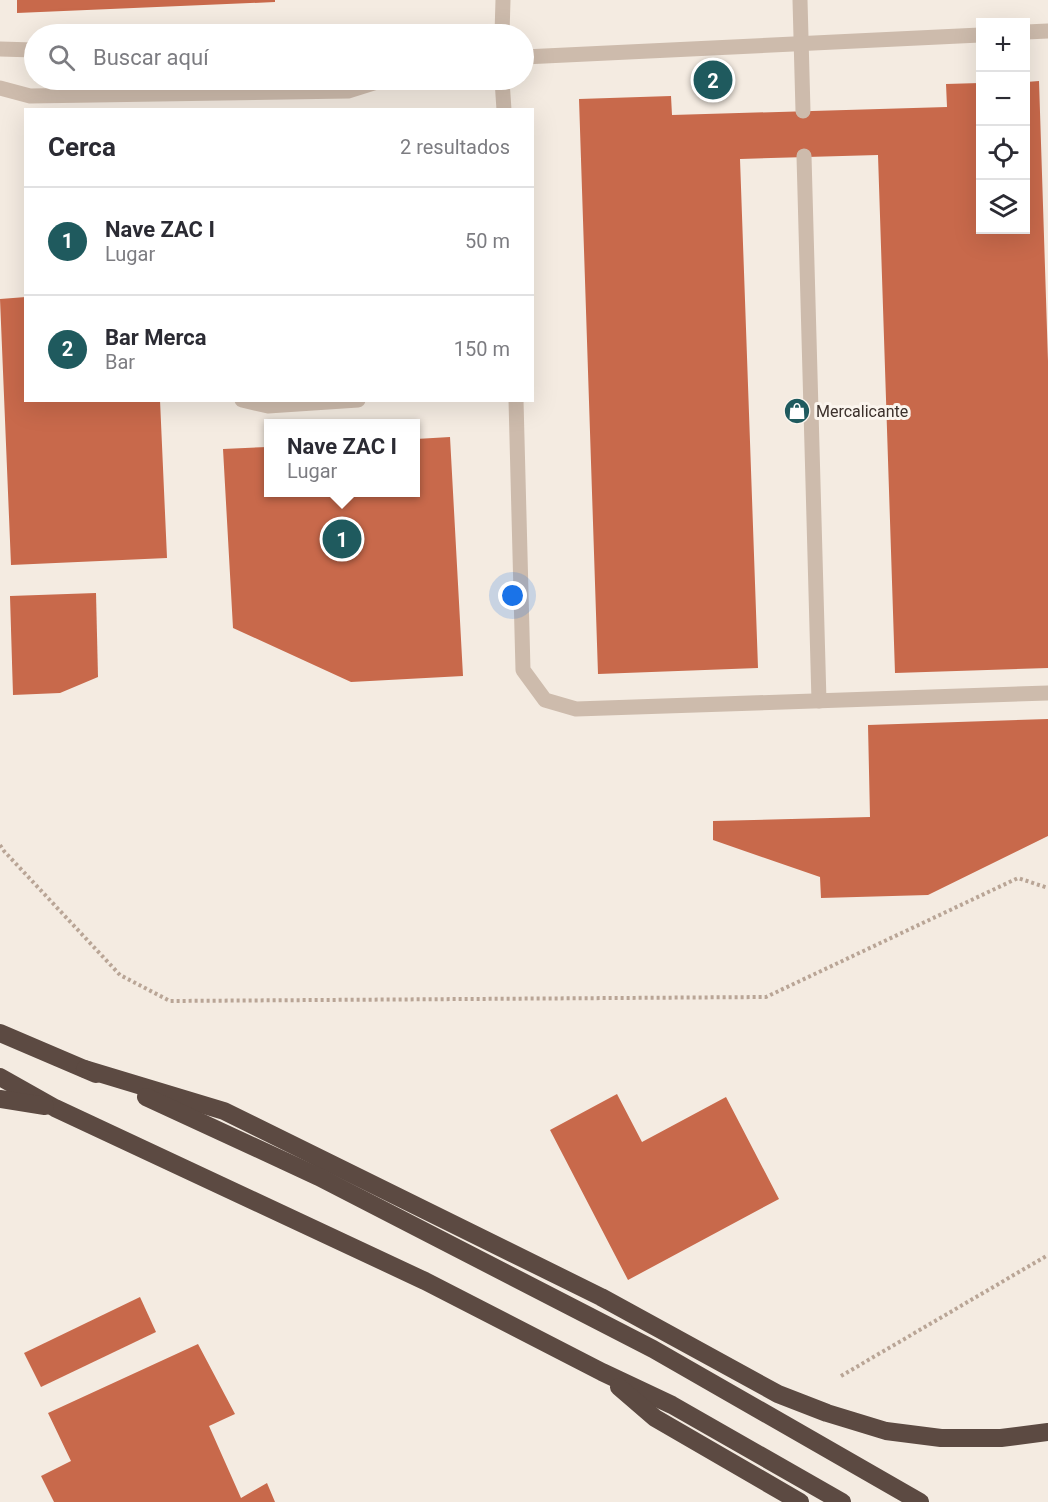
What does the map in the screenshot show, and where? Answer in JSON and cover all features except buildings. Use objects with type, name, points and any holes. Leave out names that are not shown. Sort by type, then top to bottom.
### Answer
[{"type":"highway","points":[[1,1033],[85,1069],[319,1177],[653,1348],[920,1502]]},
{"type":"highway","points":[[85,1069],[224,1111],[601,1297],[778,1394],[827,1413],[886,1431],[941,1438],[1001,1438],[1048,1432]]},
{"type":"highway","points":[[0,1077],[55,1108],[425,1281],[602,1372],[672,1405],[842,1502]]},
{"type":"highway","points":[[2,1100],[55,1108]]},
{"type":"highway","points":[[602,1372],[655,1418],[800,1502]]},
{"type":"lane","points":[[502,24],[503,0]]},
{"type":"lane","points":[[800,0],[803,111]]},
{"type":"lane","points":[[1030,32],[1048,31]]},
{"type":"lane","points":[[534,57],[976,35]]},
{"type":"lane","points":[[0,49],[24,50]]},
{"type":"lane","points":[[0,88],[30,96]]},
{"type":"lane","points":[[0,101],[30,96],[215,102],[351,90]]},
{"type":"lane","points":[[503,90],[504,108]]},
{"type":"lane","points":[[804,156],[819,701]]},
{"type":"lane","points":[[251,402],[268,406],[328,402]]},
{"type":"lane","points":[[516,402],[523,670],[544,700],[576,709],[1048,693]]},
{"type":"path","points":[[0,845],[120,975],[170,1001],[766,997],[1018,878],[1048,888]]},
{"type":"path","points":[[841,1376],[1048,1255]]},
{"type":"place","name":"Bar Merca","points":[[713,80]]},
{"type":"place","name":"Mercalicante","points":[[797,411]]},
{"type":"place","name":"Nave ZAC I","points":[[342,539]]}]
